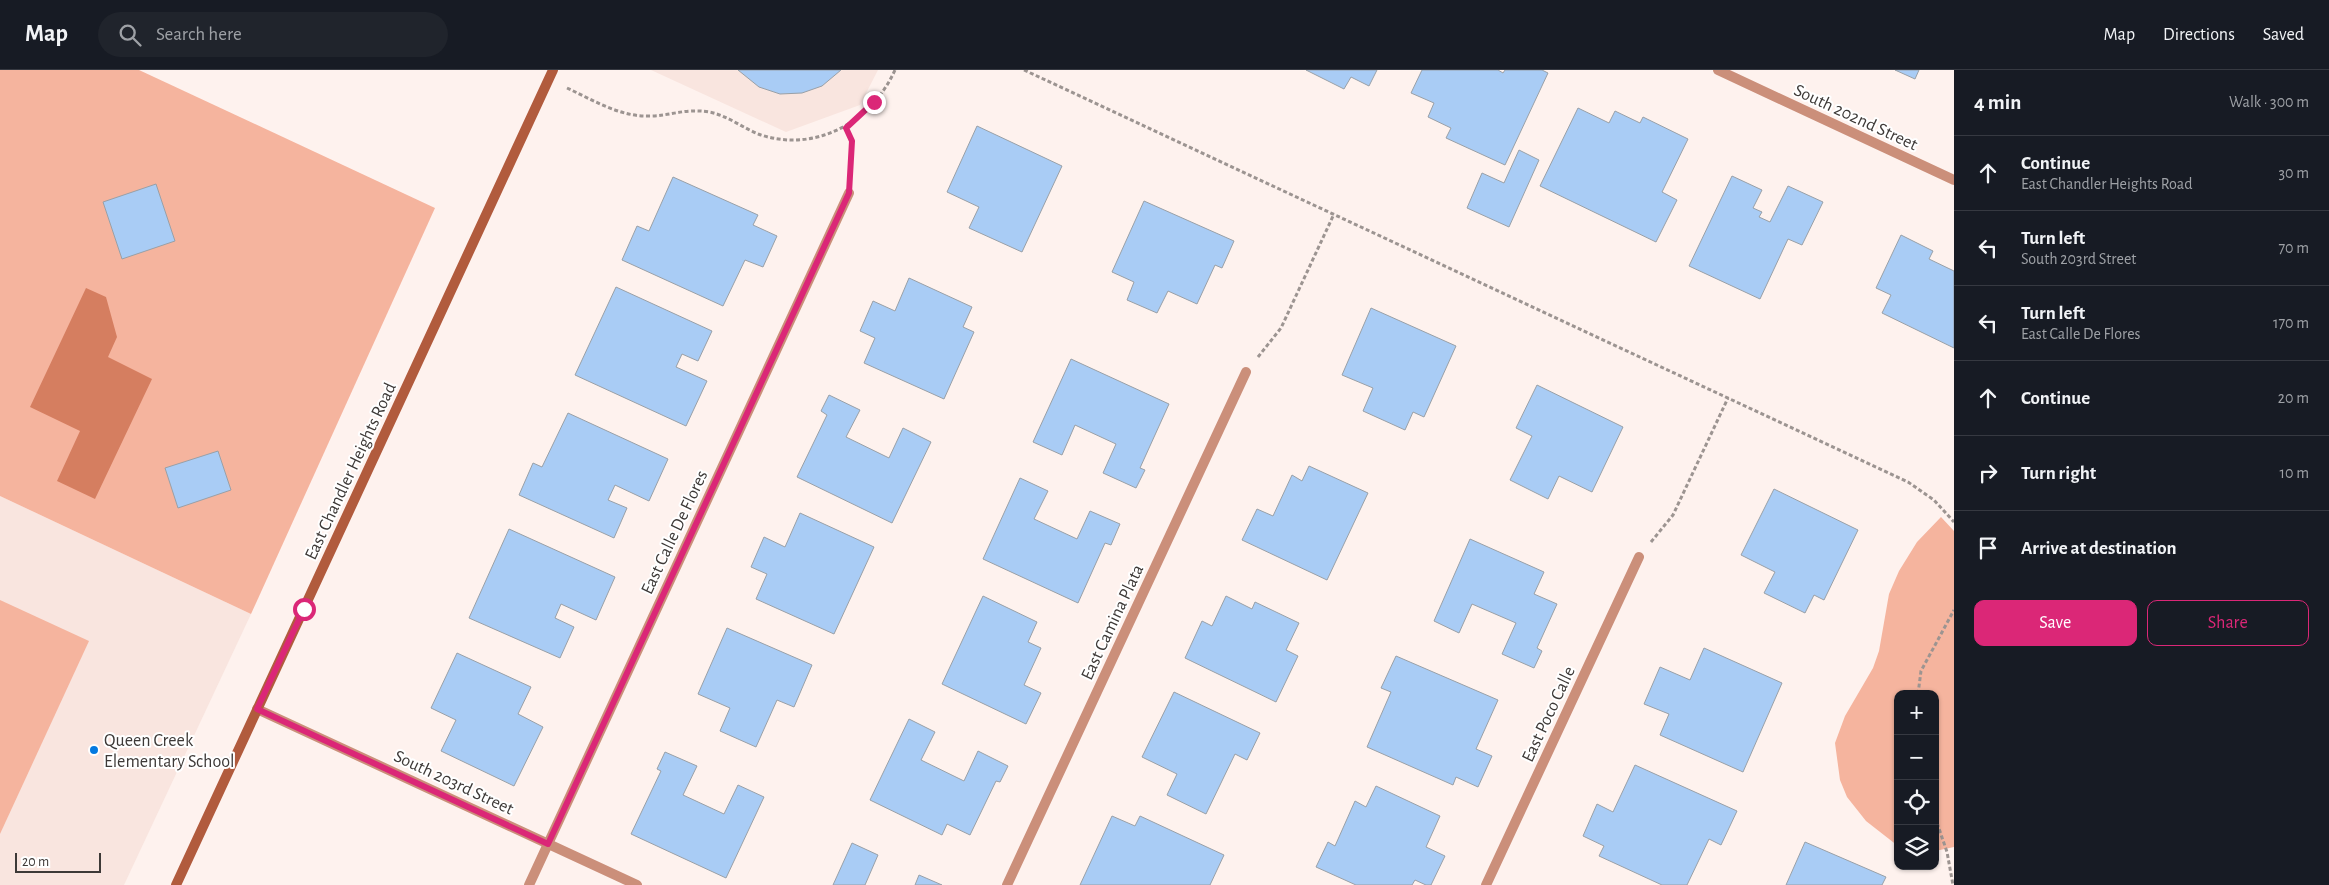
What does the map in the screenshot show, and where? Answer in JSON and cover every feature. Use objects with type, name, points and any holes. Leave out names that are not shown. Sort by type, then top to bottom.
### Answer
[{"type":"main road","name":"East Chandler Heights Road","points":[[176,885],[551,74]]},
{"type":"street","name":"South 202nd Street","points":[[1718,70],[1736,74],[1954,180]]},
{"type":"street","name":"East Calle De Flores","points":[[529,885],[849,193]]},
{"type":"street","name":"East Camina Plata","points":[[1007,885],[1246,372]]},
{"type":"street","name":"East Poco Calle","points":[[1486,885],[1639,556]]},
{"type":"street","name":"South 203rd Street","points":[[257,709],[637,885]]},
{"type":"path","points":[[551,74],[617,112],[648,116],[684,110],[711,112],[762,135],[794,140],[822,137],[846,128],[874,102],[895,70]]},
{"type":"path","points":[[1024,70],[1908,482],[1934,500],[1954,522]]},
{"type":"path","points":[[846,128],[852,141],[849,193]]},
{"type":"path","points":[[1246,372],[1281,328],[1334,214]]},
{"type":"path","points":[[1639,556],[1673,515],[1728,398]]},
{"type":"path","points":[[1919,690],[1922,672],[1954,610]]},
{"type":"path","points":[[1938,825],[1947,852],[1952,885]]},
{"type":"shaded area","points":[[0,70],[139,70],[435,208],[251,614],[0,496]]},
{"type":"shaded area","points":[[651,70],[878,70],[860,105],[786,132]]},
{"type":"shaded area","points":[[86,288],[106,297],[117,337],[108,357],[152,379],[95,499],[57,481],[80,431],[30,407]]},
{"type":"shaded area","name":"Queen Creek Elementary School","points":[[0,496],[251,614],[124,885],[0,885]]},
{"type":"shaded area","points":[[1941,517],[1954,531],[1954,847],[1939,850],[1939,690],[1894,690],[1894,843],[1866,821],[1847,797],[1840,780],[1835,743],[1845,716],[1873,668],[1879,651],[1889,594],[1899,571],[1917,542]]},
{"type":"shaded area","points":[[0,600],[89,641],[0,834]]},
{"type":"building","points":[[738,70],[841,70],[822,86],[802,93],[780,94],[759,87]]},
{"type":"building","points":[[1306,70],[1377,70],[1369,86],[1351,77],[1344,89]]},
{"type":"building","points":[[1422,70],[1498,70],[1503,73],[1505,70],[1542,70],[1548,73],[1505,165],[1446,138],[1451,128],[1428,117],[1434,103],[1411,93]]},
{"type":"building","points":[[1895,70],[1919,70],[1915,79]]},
{"type":"building","points":[[1578,108],[1609,123],[1615,111],[1640,123],[1643,117],[1688,139],[1662,192],[1677,200],[1656,242],[1540,186]]},
{"type":"building","points":[[977,126],[1062,166],[1022,252],[969,228],[979,207],[947,192]]},
{"type":"building","points":[[1519,150],[1539,160],[1509,227],[1467,208],[1482,173],[1504,183]]},
{"type":"building","points":[[1732,176],[1762,190],[1753,208],[1762,212],[1759,217],[1770,222],[1788,186],[1823,202],[1802,245],[1788,239],[1760,299],[1689,266]]},
{"type":"building","points":[[673,177],[758,215],[753,225],[777,236],[763,267],[745,260],[723,306],[622,260],[637,226],[649,231]]},
{"type":"building","points":[[156,184],[175,241],[122,259],[103,202]]},
{"type":"building","points":[[1144,201],[1234,241],[1222,268],[1215,265],[1197,304],[1168,291],[1157,313],[1127,300],[1134,282],[1112,272]]},
{"type":"building","points":[[1901,235],[1933,251],[1929,259],[1954,271],[1954,348],[1882,313],[1891,295],[1876,288]]},
{"type":"building","points":[[909,278],[972,307],[963,327],[974,332],[944,399],[864,363],[875,338],[860,331],[873,301],[895,311]]},
{"type":"building","points":[[616,287],[712,331],[698,361],[682,354],[676,367],[707,381],[686,426],[575,375]]},
{"type":"building","points":[[1371,308],[1456,346],[1424,417],[1413,412],[1405,430],[1363,411],[1373,388],[1342,375]]},
{"type":"building","points":[[1071,359],[1169,404],[1140,468],[1145,470],[1136,488],[1103,473],[1116,444],[1075,425],[1062,455],[1033,442]]},
{"type":"building","points":[[1537,385],[1623,427],[1592,492],[1559,476],[1548,499],[1510,480],[1532,436],[1516,428]]},
{"type":"building","points":[[829,395],[860,410],[846,437],[889,458],[903,428],[931,442],[892,523],[797,477],[827,415],[821,411]]},
{"type":"building","points":[[568,413],[668,459],[649,501],[615,485],[608,500],[627,508],[614,538],[519,495],[533,463],[542,467]]},
{"type":"building","points":[[218,451],[231,490],[178,508],[165,468]]},
{"type":"building","points":[[1309,466],[1368,493],[1327,580],[1242,540],[1257,509],[1273,516],[1292,475],[1302,481]]},
{"type":"building","points":[[1020,478],[1048,491],[1034,519],[1077,539],[1090,511],[1120,524],[1111,545],[1105,543],[1078,603],[983,559]]},
{"type":"building","points":[[1774,489],[1858,530],[1824,600],[1814,595],[1805,613],[1764,593],[1775,572],[1741,555]]},
{"type":"building","points":[[800,513],[874,547],[834,634],[756,599],[767,574],[751,567],[764,537],[785,547]]},
{"type":"building","points":[[509,529],[615,577],[596,620],[561,604],[555,618],[574,627],[560,658],[469,618]]},
{"type":"building","points":[[1470,539],[1544,572],[1534,594],[1557,604],[1537,648],[1542,651],[1534,668],[1502,654],[1516,623],[1472,604],[1459,633],[1434,621]]},
{"type":"building","points":[[983,596],[1037,622],[1028,642],[1041,648],[1024,685],[1041,693],[1026,724],[942,684]]},
{"type":"building","points":[[1226,596],[1252,609],[1255,602],[1299,623],[1286,650],[1298,656],[1276,702],[1185,658],[1202,621],[1212,626]]},
{"type":"building","points":[[727,628],[812,665],[794,707],[777,700],[756,747],[720,731],[730,708],[698,694]]},
{"type":"building","points":[[1704,648],[1782,683],[1743,772],[1660,735],[1669,714],[1644,704],[1660,667],[1690,680]]},
{"type":"building","points":[[457,653],[531,687],[518,714],[543,727],[514,786],[441,751],[456,720],[431,708]]},
{"type":"building","points":[[1396,656],[1498,700],[1476,749],[1492,756],[1478,787],[1456,777],[1453,785],[1367,747],[1391,692],[1381,688]]},
{"type":"building","points":[[1174,692],[1260,733],[1247,760],[1235,754],[1206,814],[1167,795],[1177,774],[1142,757]]},
{"type":"building","points":[[909,719],[935,732],[921,760],[964,781],[978,751],[1008,766],[1000,782],[996,781],[970,835],[947,824],[942,835],[870,800]]},
{"type":"building","points":[[665,752],[697,766],[683,795],[724,814],[738,785],[764,797],[726,878],[631,834],[661,771],[657,769]]},
{"type":"building","points":[[1635,765],[1737,811],[1721,845],[1709,839],[1687,885],[1662,885],[1599,856],[1604,846],[1583,836],[1597,804],[1613,812]]},
{"type":"building","points":[[1376,786],[1440,816],[1426,847],[1445,856],[1431,885],[1415,880],[1412,885],[1356,885],[1316,867],[1328,842],[1335,846],[1355,801],[1366,807]]},
{"type":"building","points":[[1112,816],[1135,826],[1140,816],[1224,855],[1210,885],[1080,885]]},
{"type":"building","points":[[1805,842],[1886,877],[1882,885],[1786,885]]},
{"type":"building","points":[[852,843],[878,855],[865,885],[833,885]]},
{"type":"building","points":[[919,875],[942,885],[915,885]]},
{"type":"place","name":"Queen Creek Elementary School","points":[[94,750]]},
{"type":"route","points":[[304,609],[257,709],[548,844],[849,193],[852,141],[846,128],[874,102]]}]
